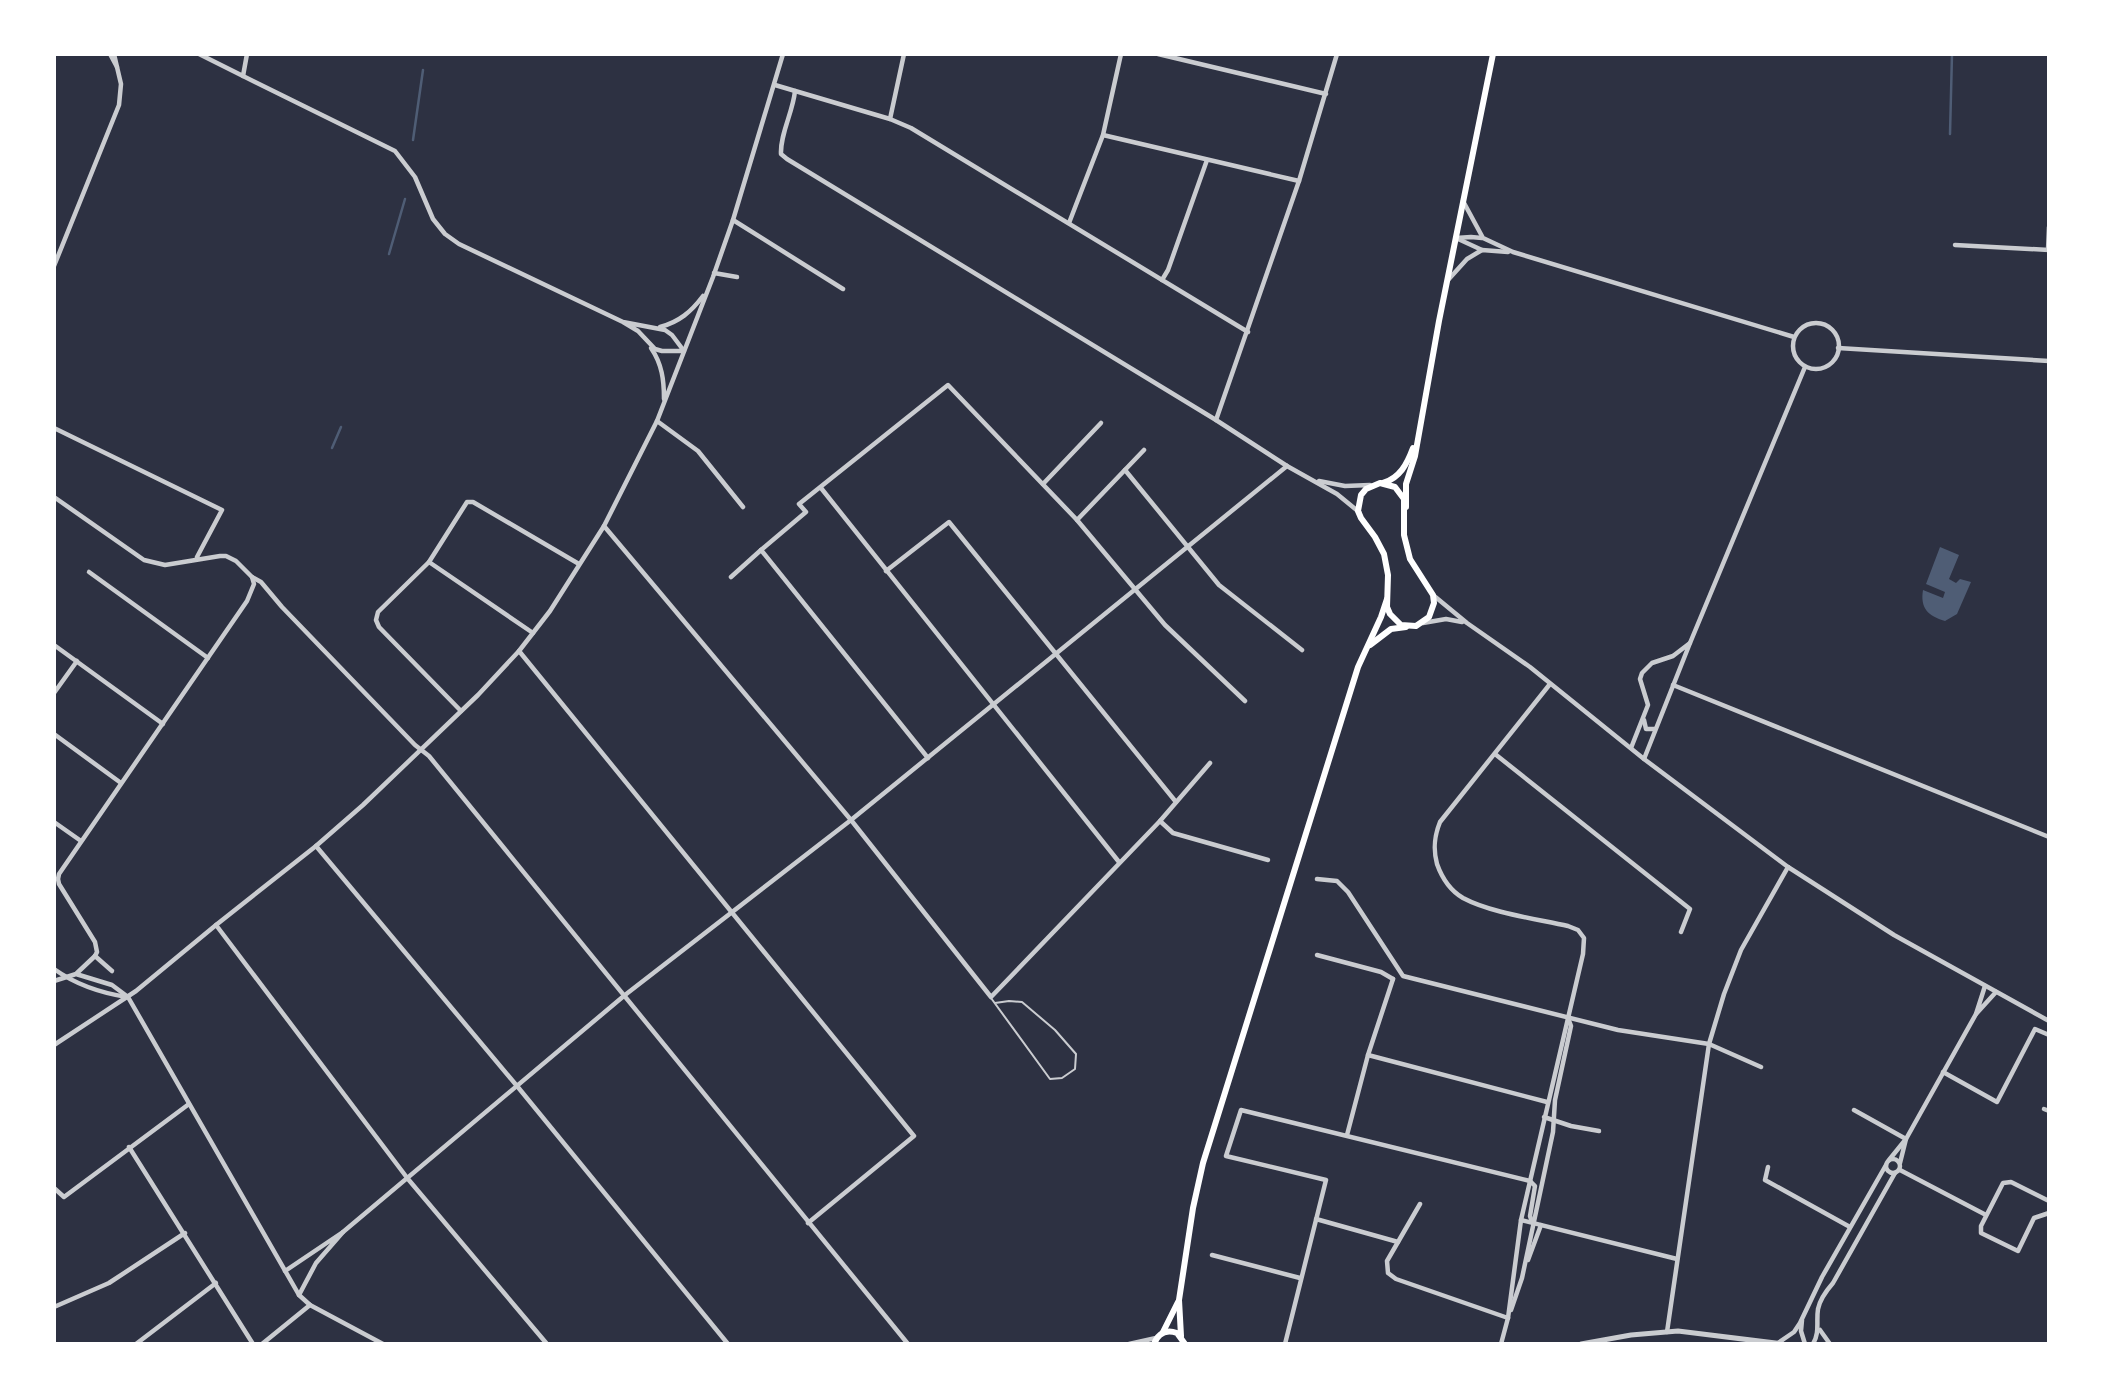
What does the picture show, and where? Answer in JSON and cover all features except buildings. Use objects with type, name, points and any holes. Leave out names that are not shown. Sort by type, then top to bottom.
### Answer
[{"type":"main road","points":[[1366,649],[1385,632],[1423,623],[1433,611],[1433,595],[1410,559],[1405,535],[1406,484],[1415,456],[1447,280],[1493,54]]},
{"type":"main road","points":[[1408,626],[1401,625],[1390,614],[1384,554],[1359,513],[1358,503],[1361,495],[1376,484],[1392,479],[1406,465],[1419,426]]},
{"type":"main road","points":[[1376,484],[1395,487],[1401,492],[1406,507]]},
{"type":"main road","points":[[1185,1344],[1181,1336],[1179,1300],[1203,1163],[1358,667],[1387,599]]},
{"type":"main road","points":[[1155,1341],[1163,1332],[1179,1300]]},
{"type":"main road","points":[[1163,1332],[1172,1331],[1181,1336]]},
{"type":"street","points":[[54,266],[122,94],[112,54]]},
{"type":"street","points":[[199,54],[395,151],[415,177],[433,219],[445,234],[459,244],[638,331],[656,355],[664,379],[664,403]]},
{"type":"street","points":[[243,76],[247,54]]},
{"type":"street","points":[[54,1045],[128,997],[316,846],[461,711],[533,633],[604,526],[657,421],[733,220],[783,54]]},
{"type":"street","points":[[890,119],[905,54]]},
{"type":"street","points":[[1069,223],[1102,135],[1121,54]]},
{"type":"street","points":[[1158,54],[1326,94]]},
{"type":"street","points":[[1216,420],[1299,181],[1337,54]]},
{"type":"street","points":[[775,85],[890,119],[911,128],[1248,332]]},
{"type":"street","points":[[794,91],[781,145],[781,154],[786,159],[1216,420],[1287,466],[1346,499],[1359,513]]},
{"type":"street","points":[[1102,135],[1299,181]]},
{"type":"street","points":[[1162,280],[1168,270],[1207,160]]},
{"type":"street","points":[[1463,201],[1483,239]]},
{"type":"street","points":[[733,220],[843,289]]},
{"type":"street","points":[[1955,245],[2048,250],[2049,228]]},
{"type":"street","points":[[1456,238],[1483,239],[1513,252],[1794,337]]},
{"type":"street","points":[[1456,238],[1482,250],[1513,252]]},
{"type":"street","points":[[1447,280],[1467,259],[1482,250]]},
{"type":"street","points":[[714,273],[737,277]]},
{"type":"street","points":[[656,328],[678,320],[692,310],[708,290]]},
{"type":"street","points":[[623,322],[665,330],[684,351]]},
{"type":"street","points":[[1810,324],[1824,325],[1835,334],[1839,348],[1833,361],[1827,366],[1820,369],[1805,367],[1795,357],[1794,337],[1810,324]]},
{"type":"street","points":[[646,341],[662,351],[684,351]]},
{"type":"street","points":[[1839,348],[2049,361]]},
{"type":"street","points":[[1644,759],[1805,367]]},
{"type":"street","points":[[731,577],[806,512],[799,504],[948,385],[1077,520],[1165,625],[1245,701]]},
{"type":"street","points":[[657,421],[698,451],[743,507]]},
{"type":"street","points":[[1042,484],[1101,423]]},
{"type":"street","points":[[54,428],[222,510],[196,558]]},
{"type":"street","points":[[1077,520],[1144,450]]},
{"type":"street","points":[[285,1270],[343,1232],[408,1180],[625,995],[851,820],[1287,466]]},
{"type":"street","points":[[1125,470],[1219,585],[1302,650]]},
{"type":"street","points":[[1315,480],[1345,486],[1376,484]]},
{"type":"street","points":[[820,488],[1119,862]]},
{"type":"street","points":[[54,497],[144,560],[165,565],[196,558],[226,556],[261,582],[420,750],[429,756],[908,1344]]},
{"type":"street","points":[[461,711],[376,621],[379,612],[429,562],[467,502],[473,502],[579,564]]},
{"type":"street","points":[[886,571],[949,522],[1176,802]]},
{"type":"street","points":[[604,526],[851,820],[990,997],[1160,821],[1210,763]]},
{"type":"street","points":[[761,550],[928,758]]},
{"type":"street","points":[[429,562],[533,633]]},
{"type":"street","points":[[89,572],[208,658]]},
{"type":"street","points":[[76,974],[95,956],[95,942],[58,879],[81,841],[247,601],[254,584],[252,577]]},
{"type":"street","points":[[1433,595],[1466,623],[1530,667],[1644,759],[1788,867],[1894,935],[2049,1021]]},
{"type":"street","points":[[1423,623],[1446,619],[1466,623]]},
{"type":"street","points":[[1631,748],[1648,705],[1640,679],[1642,673],[1652,663],[1681,652],[1690,643]]},
{"type":"street","points":[[54,645],[163,724]]},
{"type":"street","points":[[519,651],[914,1136],[808,1223]]},
{"type":"street","points":[[1670,657],[1676,666],[1677,676]]},
{"type":"street","points":[[54,693],[77,661]]},
{"type":"street","points":[[1508,1318],[1521,1220],[1583,954],[1584,938],[1578,930],[1483,906],[1462,897],[1449,886],[1438,868],[1434,835],[1440,822],[1550,684]]},
{"type":"street","points":[[1673,685],[2049,837]]},
{"type":"street","points":[[1643,719],[1646,729],[1655,729]]},
{"type":"street","points":[[54,734],[121,783]]},
{"type":"street","points":[[1495,754],[1690,909],[1681,932]]},
{"type":"street","points":[[1160,821],[1173,833],[1268,860]]},
{"type":"street","points":[[54,822],[81,841]]},
{"type":"street","points":[[316,846],[728,1344]]},
{"type":"street","points":[[1667,1332],[1709,1044],[1741,950],[1788,867]]},
{"type":"street","points":[[1317,878],[1336,881],[1348,892],[1403,976]]},
{"type":"street","points":[[216,925],[408,1180],[547,1344]]},
{"type":"street","points":[[1317,955],[1381,972],[1393,979]]},
{"type":"street","points":[[95,956],[112,971]]},
{"type":"street","points":[[54,969],[100,992],[128,997]]},
{"type":"street","points":[[54,981],[76,974],[112,985],[128,997],[299,1295],[310,1305],[383,1344]]},
{"type":"street","points":[[1347,1135],[1368,1055],[1393,979],[1398,976],[1618,1030],[1709,1044],[1761,1067]]},
{"type":"street","points":[[1778,1343],[1794,1332],[1802,1319],[1850,1227],[1887,1163],[1906,1139],[1976,1014],[1986,986]]},
{"type":"street","points":[[1976,1014],[1996,992]]},
{"type":"street","points":[[1522,1278],[1553,1132],[1555,1100],[1571,1026],[1568,1017]]},
{"type":"street","points":[[1943,1072],[1997,1102],[2035,1029],[2049,1035]]},
{"type":"street","points":[[1368,1055],[1547,1102]]},
{"type":"street","points":[[54,1188],[64,1198],[189,1104]]},
{"type":"street","points":[[1284,1344],[1326,1180],[1226,1156],[1241,1110],[1530,1181],[1536,1181],[1544,1174]]},
{"type":"street","points":[[1854,1110],[1906,1139]]},
{"type":"street","points":[[1544,1117],[1599,1131]]},
{"type":"street","points":[[1830,1344],[1819,1326],[1821,1299],[1897,1172],[1906,1139]]},
{"type":"street","points":[[129,1147],[253,1344]]},
{"type":"street","points":[[1887,1163],[1894,1159],[1900,1163]]},
{"type":"street","points":[[1887,1163],[1888,1171],[1897,1172],[1986,1215]]},
{"type":"street","points":[[1768,1167],[1765,1180],[1850,1227]]},
{"type":"street","points":[[1530,1181],[1535,1186],[1530,1216],[1532,1223]]},
{"type":"street","points":[[2049,1200],[2011,1182],[2003,1183],[1981,1226],[1981,1233],[2018,1251],[2034,1219],[2049,1213]]},
{"type":"street","points":[[1420,1204],[1387,1261],[1391,1276],[1508,1318]]},
{"type":"street","points":[[1316,1219],[1398,1242]]},
{"type":"street","points":[[1521,1220],[1677,1259]]},
{"type":"street","points":[[1501,1344],[1541,1225]]},
{"type":"street","points":[[299,1295],[316,1263],[343,1232]]},
{"type":"street","points":[[54,1307],[109,1283],[184,1233]]},
{"type":"street","points":[[1212,1255],[1300,1278]]},
{"type":"street","points":[[136,1344],[216,1283]]},
{"type":"street","points":[[262,1344],[310,1305]]},
{"type":"street","points":[[1802,1319],[1801,1331],[1805,1344]]},
{"type":"street","points":[[1813,1344],[1819,1326]]},
{"type":"street","points":[[1581,1344],[1667,1332],[1688,1332],[1783,1344]]},
{"type":"street","points":[[1129,1344],[1155,1341]]},
{"type":"lane","points":[[990,997],[1050,1079],[1062,1078],[1075,1069],[1076,1054],[1055,1030],[1022,1002],[1009,1000],[995,1003]]},
{"type":"water","points":[[1940,547],[1959,555],[1949,579],[1956,583],[1960,579],[1971,582],[1957,614],[1945,621],[1926,610],[1922,596],[1923,590],[1943,598],[1945,592],[1926,584]]},
{"type":"waterway","points":[[1950,134],[1952,54]]},
{"type":"waterway","points":[[413,140],[423,70]]},
{"type":"waterway","points":[[389,254],[405,199]]},
{"type":"waterway","points":[[332,448],[341,427]]}]
